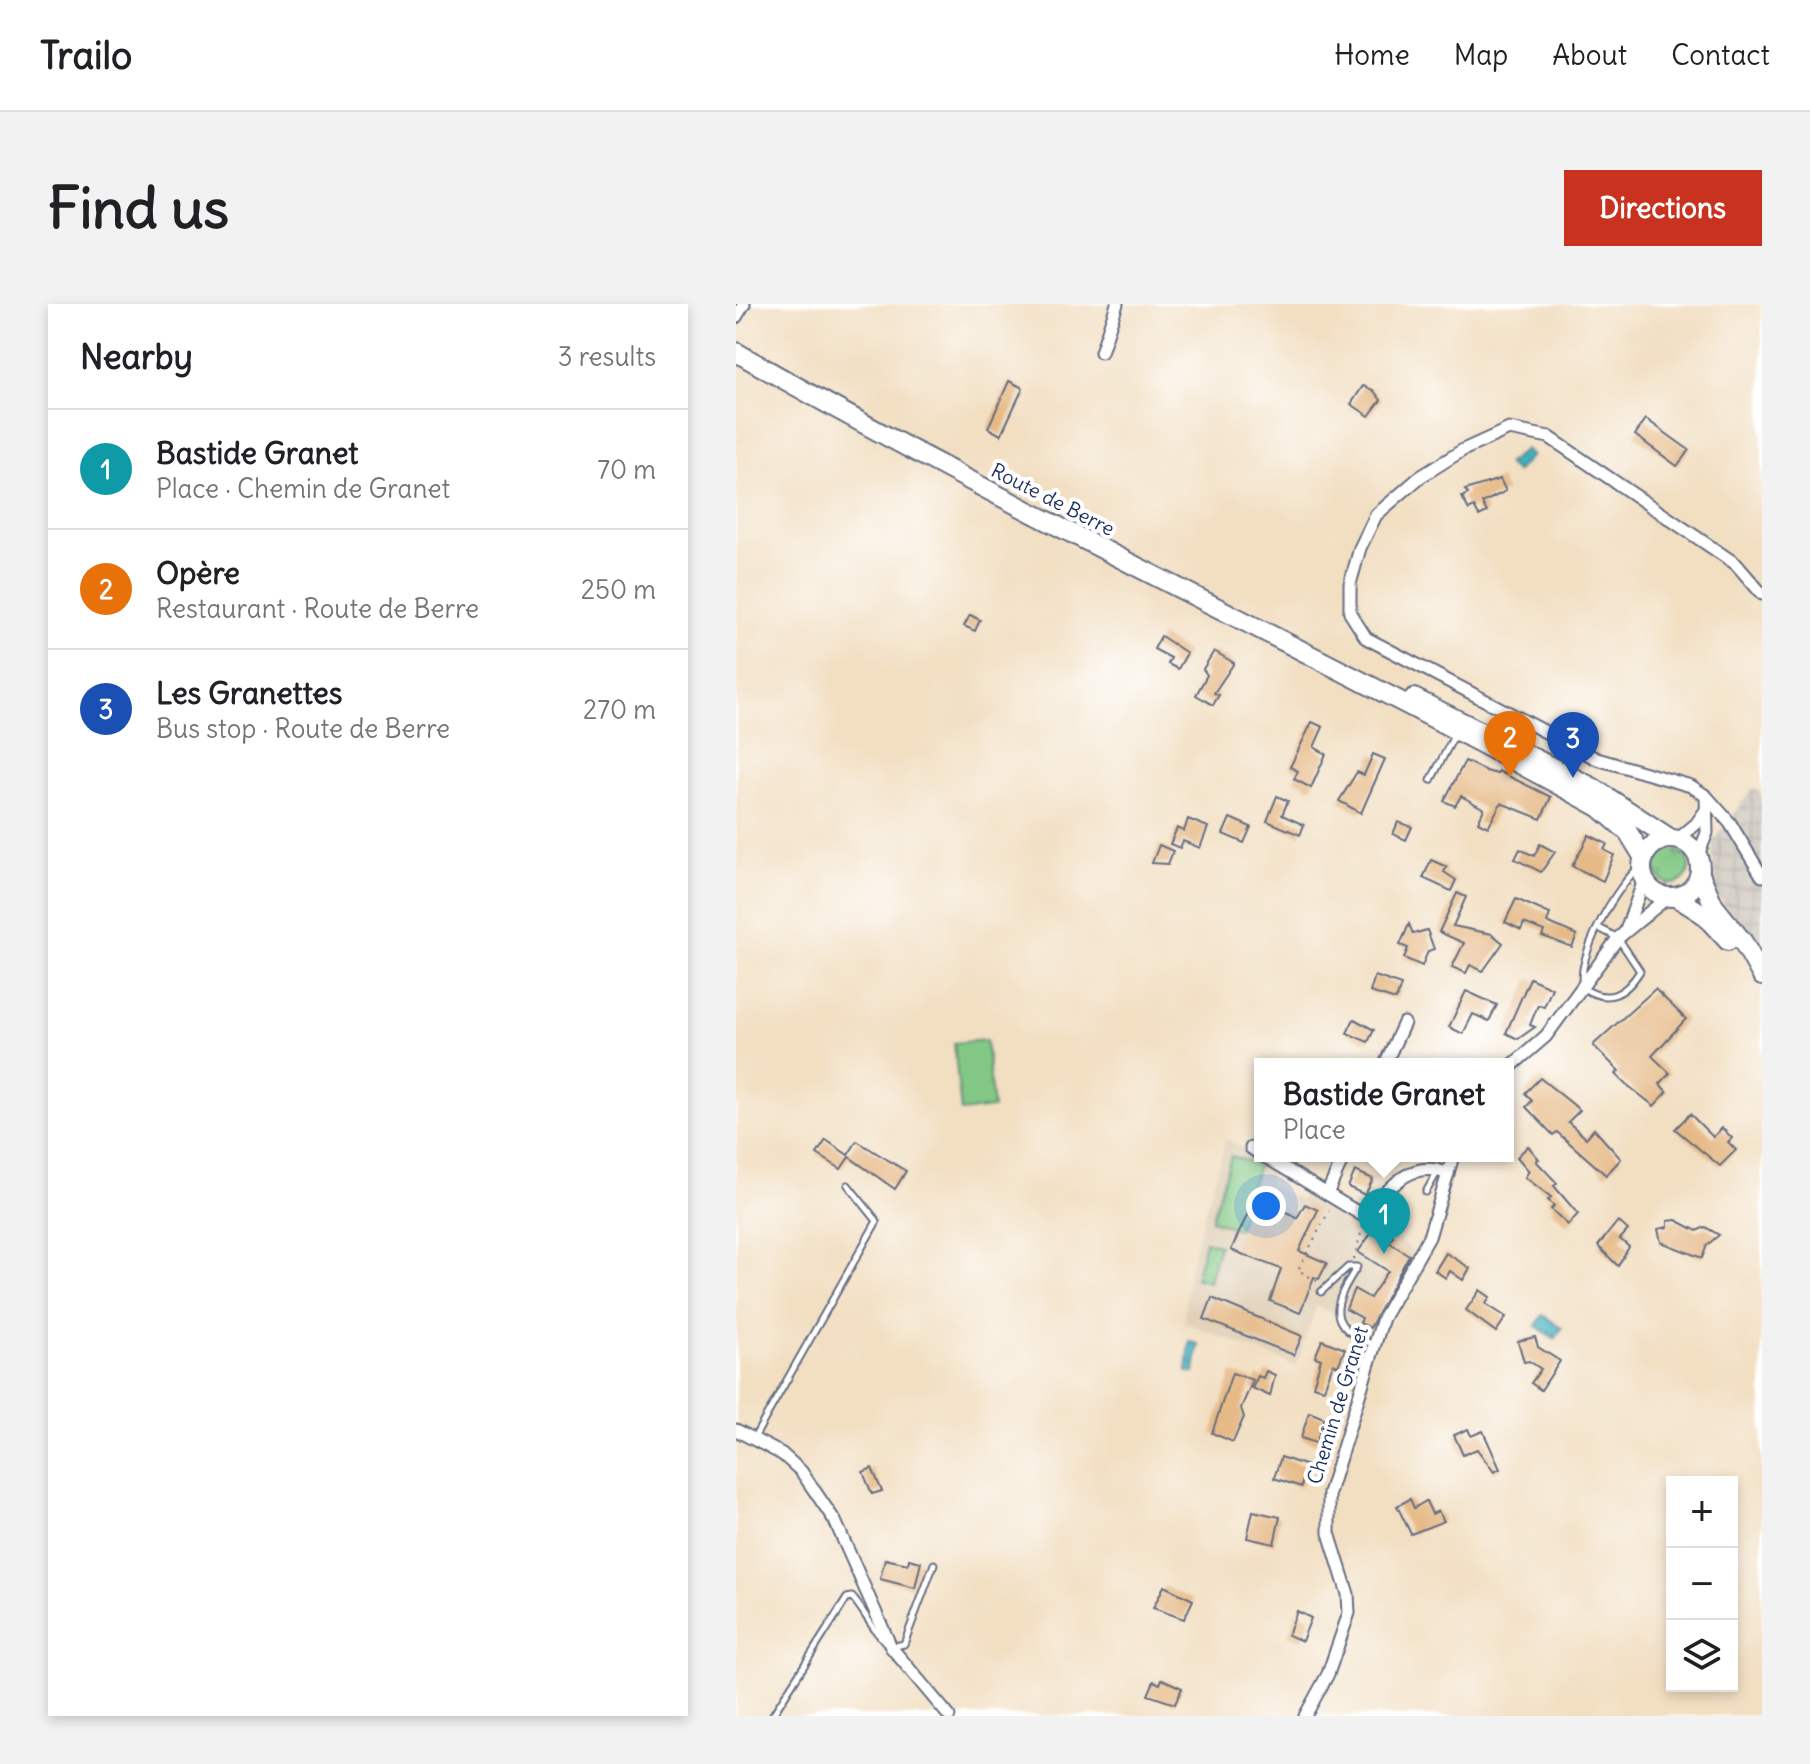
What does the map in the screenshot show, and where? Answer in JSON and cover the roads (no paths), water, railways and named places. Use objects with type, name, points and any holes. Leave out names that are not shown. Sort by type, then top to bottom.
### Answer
[{"type":"main road","name":"Route de Berre","points":[[736,352],[921,455],[1355,677],[1599,807],[1628,832],[1643,867]]},
{"type":"main road","name":"Route de Berre","points":[[1355,677],[1441,710],[1592,787],[1674,839]]},
{"type":"main road","points":[[1674,839],[1699,865],[1714,906],[1743,942],[1758,970],[1703,914],[1672,897],[1654,892],[1643,867],[1657,842],[1674,839]]},
{"type":"main road","points":[[1672,897],[1692,889],[1699,865]]},
{"type":"street","points":[[736,317],[744,304]]},
{"type":"street","points":[[1101,352],[1117,304]]},
{"type":"street","points":[[1762,594],[1736,564],[1549,437],[1509,429],[1463,450],[1420,477],[1376,515],[1360,548],[1350,584],[1350,613],[1366,638],[1597,759],[1691,786],[1706,796],[1730,823],[1762,876]]},
{"type":"street","points":[[1699,865],[1707,833],[1706,796]]},
{"type":"street","points":[[1674,839],[1689,832],[1707,810]]},
{"type":"street","points":[[1622,934],[1643,867]]},
{"type":"street","points":[[1514,1064],[1546,1036],[1622,934],[1672,897]]},
{"type":"street","points":[[1388,1058],[1404,1023]]},
{"type":"street","points":[[1272,1162],[1329,1199],[1362,1215],[1400,1176],[1418,1169],[1443,1172]]},
{"type":"street","points":[[1329,1199],[1342,1162]]},
{"type":"street","name":"Chemin de Granet","points":[[1305,1716],[1328,1674],[1349,1613],[1348,1594],[1329,1533],[1326,1513],[1329,1493],[1373,1345],[1386,1310],[1429,1237],[1443,1172],[1449,1162]]},
{"type":"street","points":[[736,1430],[782,1454],[801,1471],[835,1521],[891,1647],[949,1716]]},
{"type":"lane","points":[[1431,780],[1456,732],[1464,729],[1539,767],[1552,767]]},
{"type":"lane","points":[[1599,928],[1622,934],[1640,971],[1630,988],[1613,998],[1593,995],[1583,988],[1580,968],[1599,928],[1624,881],[1643,867]]},
{"type":"lane","points":[[1426,1192],[1443,1172]]},
{"type":"lane","points":[[754,1439],[877,1221],[848,1185]]},
{"type":"lane","points":[[1321,1292],[1353,1265],[1357,1267],[1339,1300],[1336,1313],[1348,1335],[1373,1345]]},
{"type":"lane","points":[[772,1716],[847,1598],[852,1597],[861,1607],[883,1641],[891,1647],[904,1644],[934,1564]]},
{"type":"water","points":[[1525,449],[1532,455],[1516,472],[1507,464]]},
{"type":"water","points":[[1543,1315],[1562,1328],[1555,1339],[1536,1326]]},
{"type":"water","points":[[1190,1342],[1199,1344],[1195,1373],[1187,1372]]},
{"type":"place","name":"Opère","points":[[1510,777]]},
{"type":"place","name":"Les Granettes","points":[[1573,778]]},
{"type":"place","name":"Bastide Granet","points":[[1384,1254]]}]
